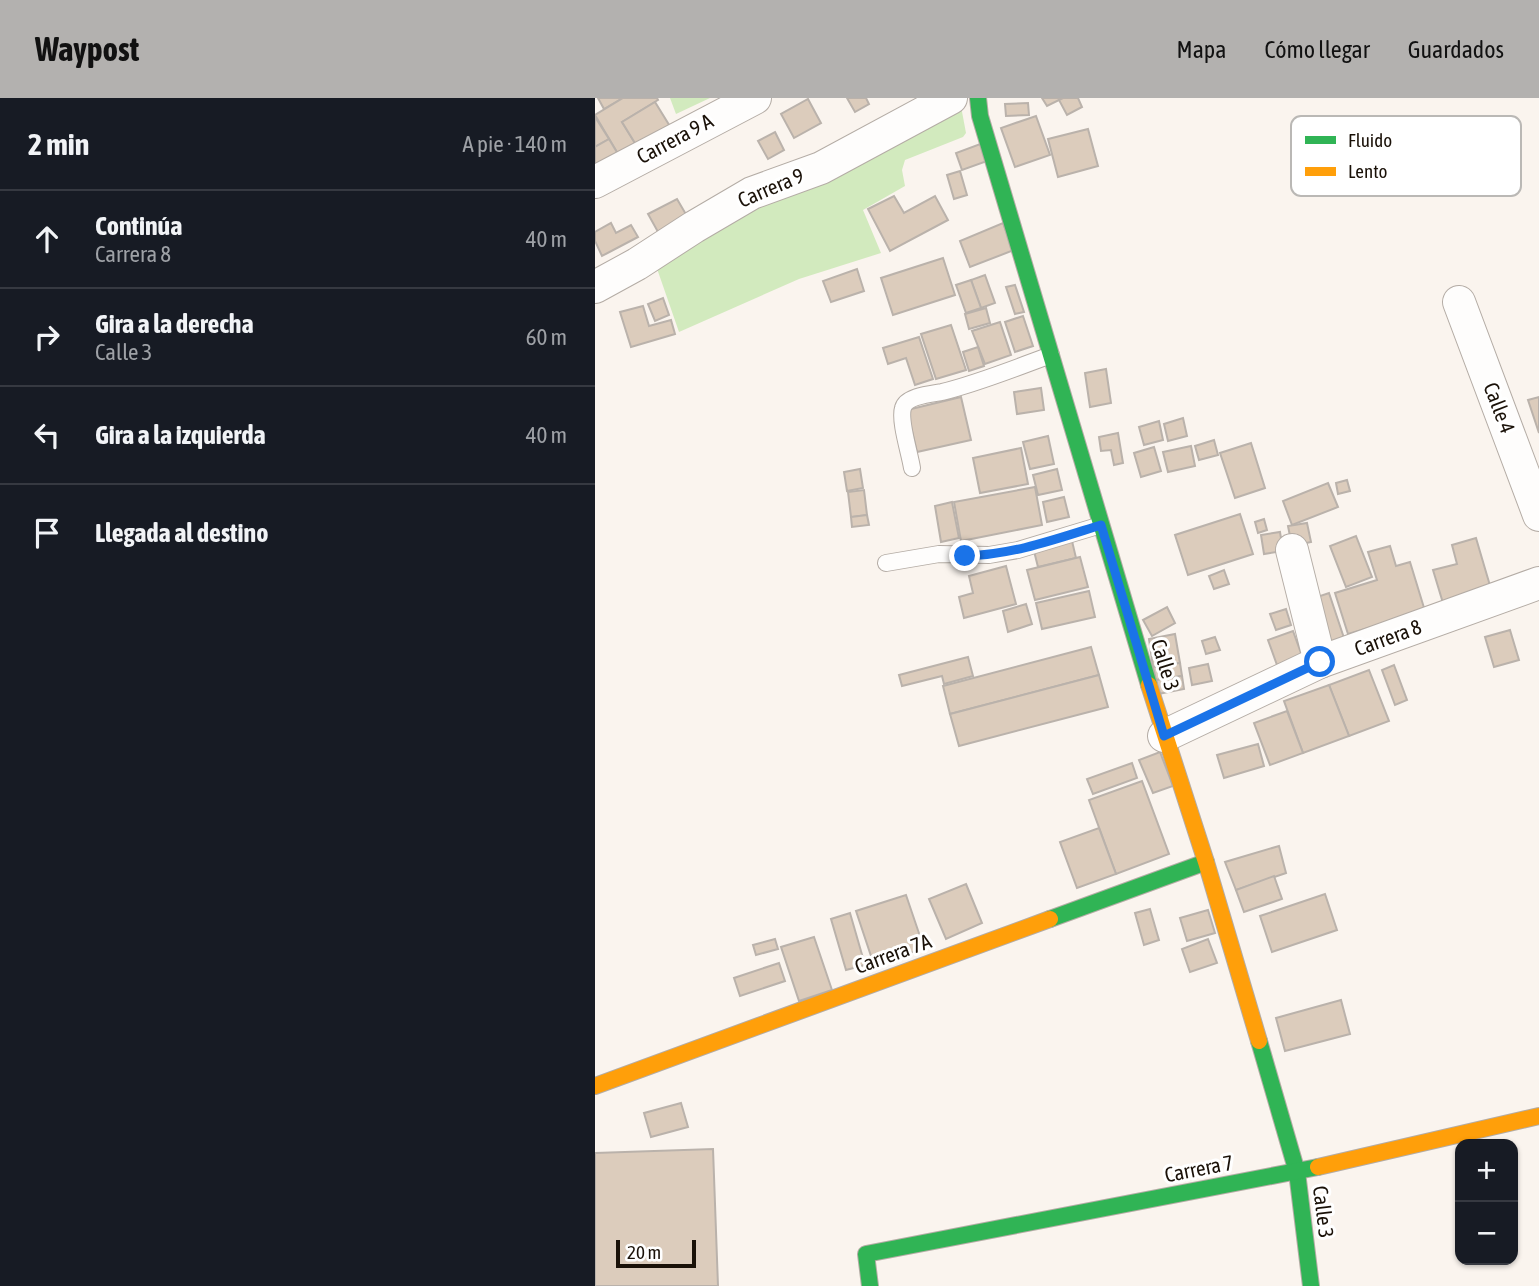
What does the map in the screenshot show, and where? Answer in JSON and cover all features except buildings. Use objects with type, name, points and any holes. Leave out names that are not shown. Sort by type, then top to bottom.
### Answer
[{"type":"street","name":"Carrera 9 A","points":[[595,181],[755,98]]},
{"type":"street","name":"Carrera 9","points":[[595,286],[637,264],[752,193],[821,168],[951,98]]},
{"type":"street","name":"Calle 3","points":[[978,98],[980,116],[1101,525],[1164,736],[1206,863],[1297,1172],[1311,1286]]},
{"type":"street","name":"Calle 4","points":[[1459,302],[1539,515]]},
{"type":"street","points":[[1291,550],[1320,662]]},
{"type":"street","name":"Carrera 8","points":[[1164,736],[1320,662],[1539,583]]},
{"type":"street","name":"Carrera 7A","points":[[595,1086],[1206,863]]},
{"type":"street","name":"Carrera 7","points":[[870,1286],[866,1254],[1297,1172],[1539,1116]]},
{"type":"lane","points":[[912,468],[902,416],[906,403],[914,398],[965,386],[1051,355]]},
{"type":"lane","points":[[886,563],[939,554],[989,555],[1018,550],[1101,525]]},
{"type":"green space","points":[[670,98],[710,98],[676,114]]},
{"type":"green space","points":[[960,101],[966,133],[963,137],[905,160],[902,170],[905,186],[863,210],[881,253],[799,279],[679,332],[654,260]]},
{"type":"traffic: fast","points":[[978,98],[980,116],[1149,685]]},
{"type":"traffic: fast","points":[[1050,919],[1206,862]]},
{"type":"traffic: fast","points":[[1259,1041],[1297,1172],[1311,1286]]},
{"type":"traffic: fast","points":[[870,1286],[866,1254],[1318,1167]]},
{"type":"traffic: slow","points":[[1149,685],[1206,862],[1259,1041]]},
{"type":"traffic: slow","points":[[595,1086],[1050,919]]},
{"type":"traffic: slow","points":[[1318,1167],[1539,1116]]},
{"type":"route","points":[[965,556],[1018,550],[1101,525],[1164,736],[1320,662]]}]
